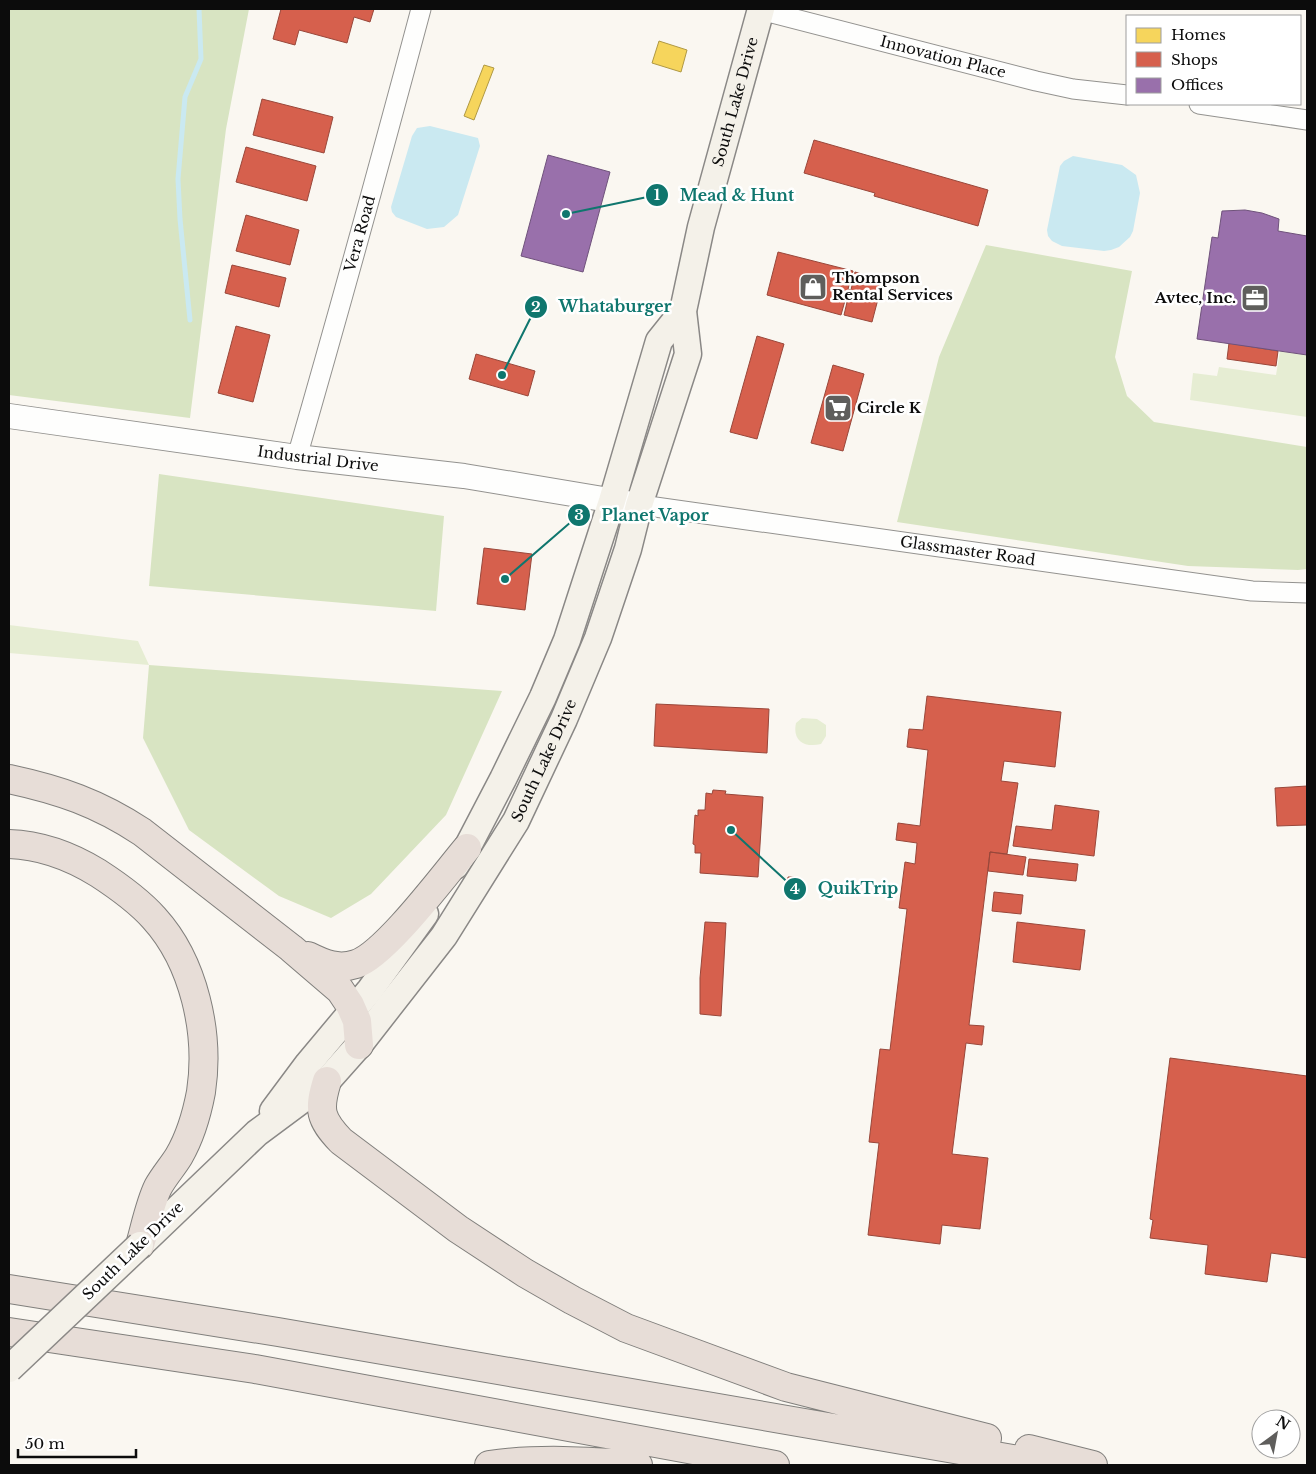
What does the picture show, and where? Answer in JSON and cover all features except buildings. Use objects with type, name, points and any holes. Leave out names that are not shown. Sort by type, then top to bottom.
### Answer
[{"type":"highway","points":[[9,778],[70,794],[92,803],[142,832],[291,948],[340,990],[353,1011],[358,1030],[359,1045]]},
{"type":"highway","points":[[9,844],[43,850],[67,857],[113,882],[154,918],[172,943],[191,984],[198,1010],[204,1056],[201,1092],[188,1139],[177,1160],[158,1188],[140,1245]]},
{"type":"highway","points":[[291,948],[323,963],[335,966],[357,964],[369,958],[403,924],[467,848]]},
{"type":"highway","points":[[327,1081],[321,1104],[324,1120],[328,1128],[341,1141],[458,1229],[524,1273],[626,1328],[786,1388],[1093,1465]]},
{"type":"highway","points":[[9,1276],[153,1312]]},
{"type":"highway","points":[[9,1289],[475,1365],[1047,1465]]},
{"type":"highway","points":[[9,1332],[255,1369],[775,1465]]},
{"type":"highway","points":[[488,1465],[558,1461],[638,1465]]},
{"type":"main road","name":"South Lake Drive","points":[[257,1133],[308,1064],[353,1011],[416,927],[467,848],[539,705],[688,354],[682,311],[701,227],[761,10]]},
{"type":"main road","name":"South Lake Drive","points":[[9,1369],[257,1133],[327,1081],[359,1045],[444,936],[516,821],[564,719],[598,638],[628,549],[626,503]]},
{"type":"street","name":"Vera Road","points":[[297,457],[343,290],[364,225],[421,9]]},
{"type":"street","name":"Innovation Place","points":[[761,10],[1036,81],[1074,89],[1126,95]]},
{"type":"street","points":[[1206,105],[1307,120]]},
{"type":"street","name":"Industrial Drive","points":[[9,416],[297,457],[464,476],[626,503]]},
{"type":"street","name":"Glassmaster Road","points":[[626,503],[1243,590],[1307,593]]},
{"type":"green space","points":[[10,9],[249,9],[226,129],[190,418],[9,395]]},
{"type":"green space","points":[[986,245],[1132,271],[1115,357],[1127,396],[1154,422],[1307,447],[1307,569],[1188,566],[897,522],[939,357]]},
{"type":"green space","points":[[1280,351],[1307,355],[1307,417],[1190,400],[1193,373],[1217,376],[1219,367],[1276,375]]},
{"type":"green space","points":[[159,474],[444,516],[436,611],[149,586]]},
{"type":"green space","points":[[9,625],[138,641],[149,665],[9,653]]},
{"type":"green space","points":[[149,665],[502,691],[446,815],[371,894],[331,918],[279,896],[189,830],[143,738]]},
{"type":"green space","points":[[802,718],[817,719],[826,725],[826,736],[821,744],[805,744],[798,739],[795,729],[796,723]]},
{"type":"water","points":[[430,126],[478,138],[480,146],[458,215],[444,227],[427,229],[396,217],[391,207],[412,136],[417,128]]},
{"type":"water","points":[[1073,156],[1122,165],[1136,175],[1140,193],[1133,231],[1130,237],[1119,247],[1104,251],[1062,246],[1052,241],[1048,236],[1047,230],[1060,166],[1064,161]]},
{"type":"waterway","points":[[190,320],[178,179],[185,97],[201,59],[199,9]]},
{"type":"place","name":"Mead & Hunt","points":[[566,214]]},
{"type":"place","name":"Thompson Rental Services","points":[[813,287]]},
{"type":"place","name":"Avtec, Inc.","points":[[1255,298]]},
{"type":"place","name":"Whataburger","points":[[502,375]]},
{"type":"place","name":"Circle K","points":[[838,408]]},
{"type":"place","name":"Planet Vapor","points":[[505,579]]},
{"type":"place","name":"QuikTrip","points":[[731,830]]}]
